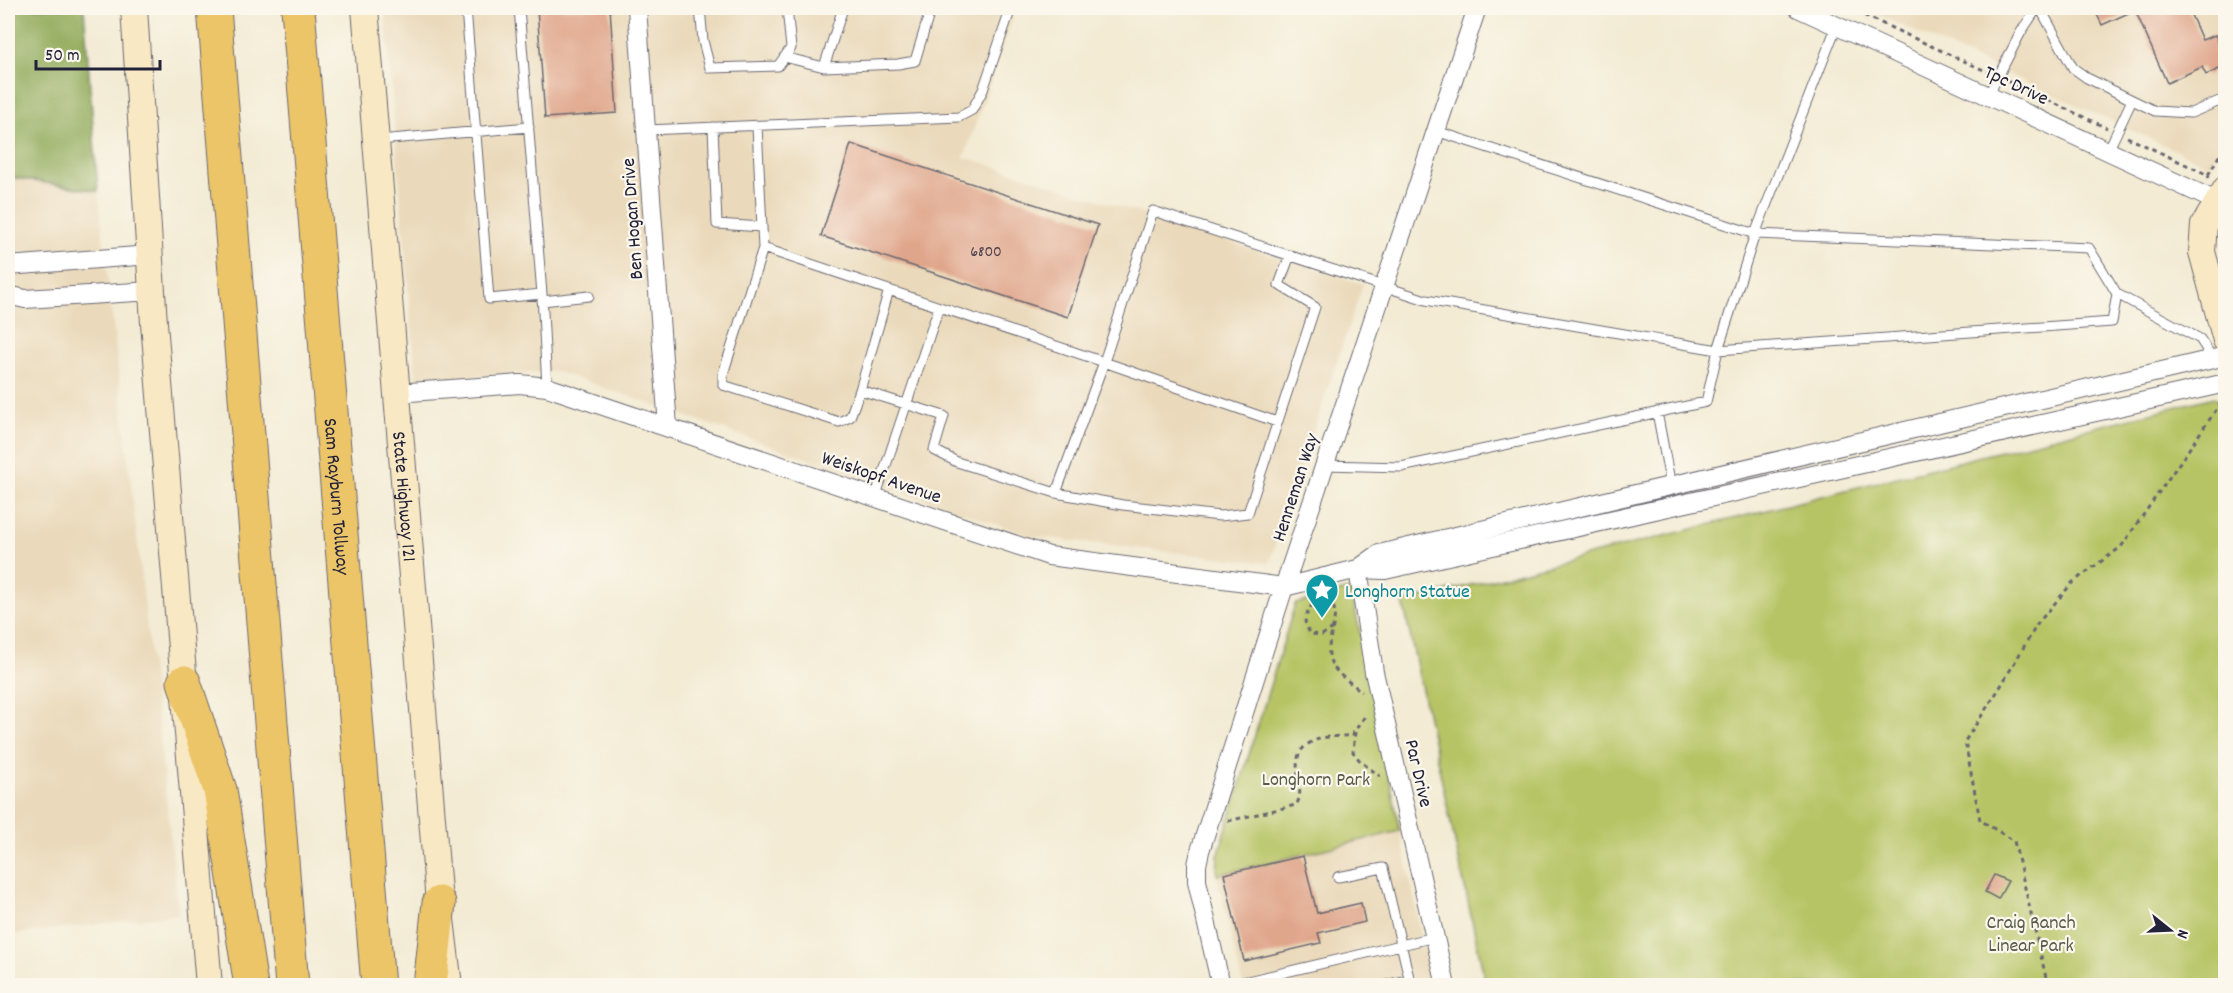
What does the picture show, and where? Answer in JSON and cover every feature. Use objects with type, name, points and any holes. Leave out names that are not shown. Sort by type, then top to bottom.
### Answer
[{"type":"highway","points":[[214,8],[292,986]]},
{"type":"highway","name":"Sam Rayburn Tollway","points":[[297,8],[378,986]]},
{"type":"highway","points":[[184,682],[220,790],[251,986]]},
{"type":"highway","points":[[430,986],[439,903]]},
{"type":"main road","points":[[134,8],[152,291],[209,986]]},
{"type":"main road","name":"State Highway 121","points":[[365,8],[439,903],[449,986]]},
{"type":"main road","points":[[2217,189],[2204,225],[2202,252],[2221,352]]},
{"type":"street","name":"Ben Hogan Drive","points":[[637,8],[668,427]]},
{"type":"street","name":"Henneman Way","points":[[1221,986],[1197,881],[1197,865],[1284,586],[1477,8]]},
{"type":"street","name":"Tpc Drive","points":[[1798,8],[2108,151],[2217,189]]},
{"type":"street","points":[[8,266],[150,255]]},
{"type":"street","points":[[8,295],[25,299],[152,291]]},
{"type":"street","points":[[1358,569],[1379,554],[1671,486],[2221,352]]},
{"type":"street","points":[[1358,569],[1384,570],[2226,383]]},
{"type":"street","name":"Weiskopf Avenue","points":[[396,393],[520,384],[547,387],[1048,556],[1284,586],[1358,569]]},
{"type":"street","name":"Par Drive","points":[[1358,569],[1374,672],[1446,986]]},
{"type":"lane","points":[[466,8],[489,299],[589,296]]},
{"type":"lane","points":[[519,8],[547,387]]},
{"type":"lane","points":[[700,8],[703,41],[710,68],[778,66],[791,48],[787,8]]},
{"type":"lane","points":[[824,67],[843,8]]},
{"type":"lane","points":[[784,57],[824,67],[898,64],[915,61],[931,8]]},
{"type":"lane","points":[[647,130],[959,117],[972,110],[983,90],[1011,8]]},
{"type":"lane","points":[[1988,96],[2021,32],[2038,8],[2073,68],[2087,78],[2155,111],[2191,113],[2224,99],[2226,96]]},
{"type":"lane","points":[[1325,465],[1401,467],[1706,402],[1718,350],[1755,234],[1837,25]]},
{"type":"lane","points":[[2108,151],[2132,100]]},
{"type":"lane","points":[[757,126],[763,248],[723,374],[723,385],[839,422],[850,417],[889,290]]},
{"type":"lane","points":[[376,140],[528,127]]},
{"type":"lane","points":[[713,128],[717,224],[762,227]]},
{"type":"lane","points":[[1436,131],[1755,234],[2089,248],[2117,294],[2221,352]]},
{"type":"lane","points":[[1056,494],[1104,362],[1154,211],[1426,300],[1718,350],[2112,322],[2117,294]]},
{"type":"lane","points":[[763,248],[1277,422]]},
{"type":"lane","points":[[860,390],[944,416],[934,450],[957,462],[1056,494],[1123,505],[1220,516],[1248,513],[1314,307],[1279,285],[1290,255]]},
{"type":"lane","points":[[875,498],[939,307]]},
{"type":"lane","points":[[1657,412],[1671,486]]},
{"type":"lane","points":[[1338,877],[1383,867],[1410,982],[1383,986]]},
{"type":"lane","points":[[1226,986],[1268,981],[1435,937]]},
{"type":"path","points":[[1848,8],[2116,132],[2217,189],[2226,144]]},
{"type":"path","points":[[2048,986],[2014,841],[1980,820],[1965,741],[2038,623],[2073,582],[2121,546],[2226,397]]},
{"type":"path","points":[[1333,628],[1322,635],[1311,634],[1305,622],[1309,607],[1325,603],[1333,604],[1336,613],[1329,657],[1334,668],[1364,693],[1365,699]]},
{"type":"path","points":[[1228,821],[1296,805],[1301,792],[1296,773],[1297,765],[1306,745],[1322,738],[1352,735],[1366,715],[1367,705]]},
{"type":"path","points":[[1355,731],[1353,752],[1361,762],[1381,777]]},
{"type":"shaded area","points":[[385,8],[1016,8],[964,157],[1363,284],[1269,563],[1030,536],[556,371],[416,380]]},
{"type":"shaded area","points":[[1886,8],[2225,8],[2225,140],[2210,166],[1874,13]]},
{"type":"shaded area","points":[[8,177],[98,191],[179,914],[8,935]]},
{"type":"shaded area","points":[[1400,831],[1432,985],[1243,985],[1217,875]]},
{"type":"green space","points":[[8,8],[84,8],[98,191],[8,177]]},
{"type":"green space","name":"Craig Ranch Linear Park","points":[[2214,397],[2226,408],[2225,432],[2218,445],[2226,479],[2225,985],[1486,985],[1403,602]]},
{"type":"green space","name":"Longhorn Park","points":[[1351,589],[1400,831],[1217,875],[1218,856],[1295,604]]},
{"type":"building","points":[[537,8],[610,8],[617,113],[545,118]]},
{"type":"building","points":[[2094,8],[2188,8],[2202,40],[2215,35],[2226,59],[2226,66],[2206,75],[2202,67],[2167,83],[2135,10],[2102,25]]},
{"type":"building","points":[[851,144],[1098,225],[1068,317],[821,236]]},
{"type":"building","points":[[1303,856],[1317,913],[1361,903],[1365,922],[1318,933],[1321,943],[1244,961],[1224,874]]},
{"type":"building","points":[[1994,875],[2008,881],[1998,899],[1985,892]]},
{"type":"place","name":"Longhorn Statue","points":[[1322,619]]}]
